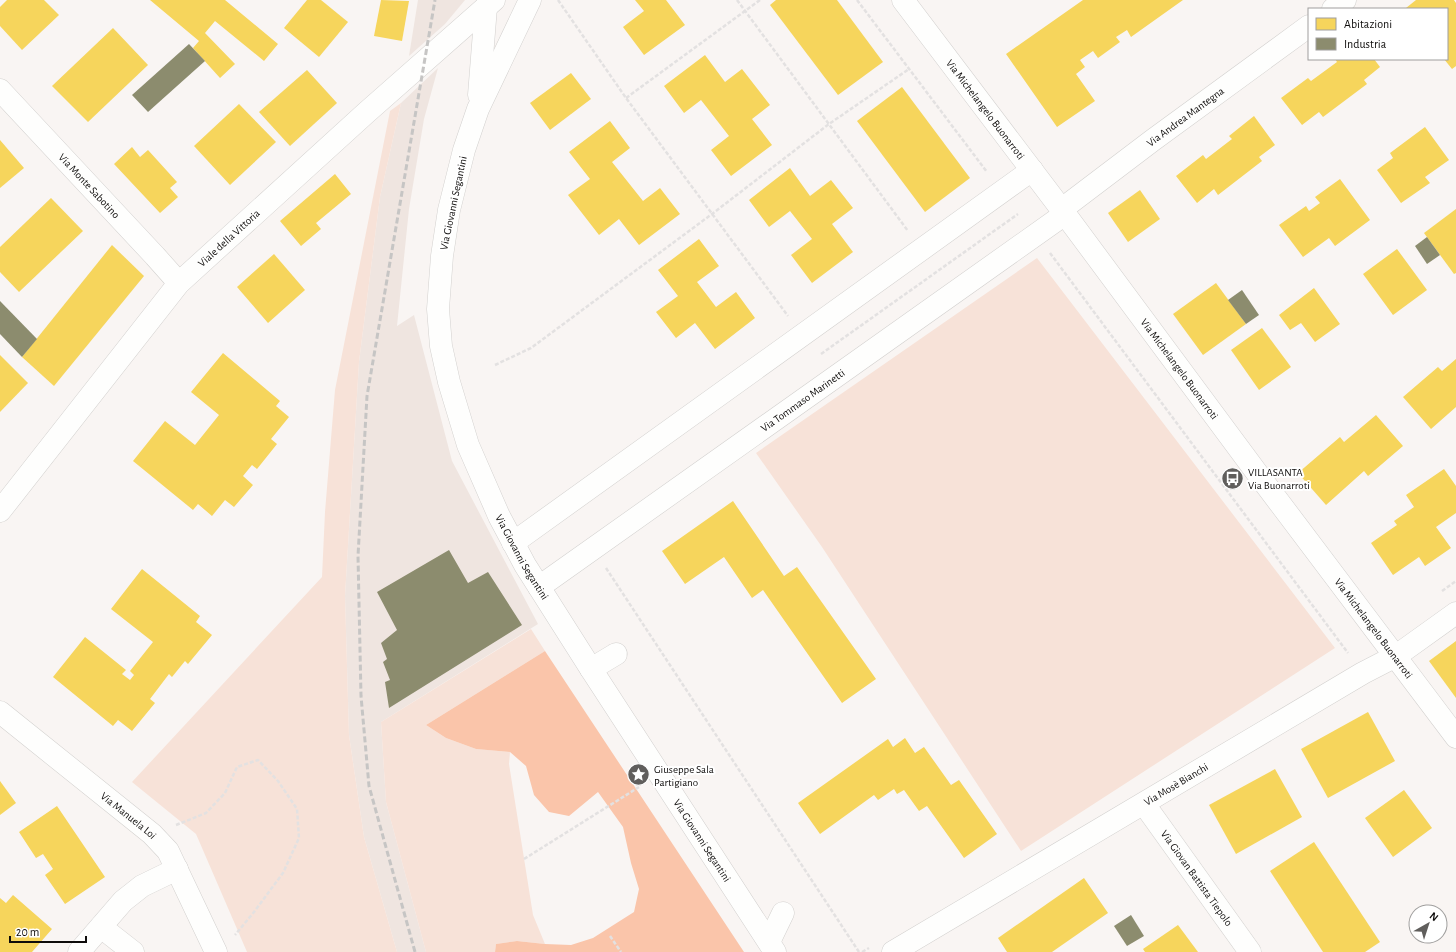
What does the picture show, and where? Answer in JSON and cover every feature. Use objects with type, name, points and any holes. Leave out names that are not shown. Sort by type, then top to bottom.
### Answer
[{"type":"street","name":"Via Giovanni Segantini","points":[[530,0],[478,109],[464,150],[445,231],[438,309],[441,346],[449,382],[468,445],[513,544],[591,669],[772,947]]},
{"type":"street","name":"Via Michelangelo Buonarroti","points":[[903,0],[1063,211],[1257,473],[1456,737]]},
{"type":"street","points":[[1333,8],[1345,0]]},
{"type":"street","name":"Via Giovanni Segantini","points":[[478,109],[490,3]]},
{"type":"street","name":"Viale della Vittoria","points":[[0,511],[179,283],[361,117],[490,3]]},
{"type":"street","name":"Via Andrea Mantegna","points":[[1063,211],[1153,140],[1308,27]]},
{"type":"street","name":"Via Monte Sabotino","points":[[0,90],[179,283]]},
{"type":"street","points":[[513,544],[1032,170]]},
{"type":"street","name":"Via Tommaso Marinetti","points":[[539,587],[1036,235],[1063,211]]},
{"type":"street","name":"Via Mosè Bianchi","points":[[892,952],[1363,673],[1396,656],[1456,613]]},
{"type":"street","points":[[591,669],[616,654]]},
{"type":"street","name":"Via Manuela Loi","points":[[0,712],[152,834],[168,851],[177,869],[223,946]]},
{"type":"street","name":"Via Giovan Battista Tiepolo","points":[[1144,804],[1250,952]]},
{"type":"street","points":[[79,952],[124,901],[142,886],[177,869]]},
{"type":"street","points":[[772,947],[783,913]]},
{"type":"street","points":[[101,927],[133,952]]},
{"type":"path","points":[[558,0],[626,98],[802,336]]},
{"type":"path","points":[[737,0],[938,272]]},
{"type":"path","points":[[626,98],[760,0]]},
{"type":"path","points":[[857,0],[1001,192],[1036,235],[1363,673]]},
{"type":"path","points":[[495,365],[531,348],[712,214],[829,124],[909,69]]},
{"type":"path","points":[[593,549],[859,952]]},
{"type":"path","points":[[1437,595],[1456,581]]},
{"type":"path","points":[[152,834],[206,813],[225,793],[238,767],[258,760],[278,781],[297,809],[299,838],[283,873],[254,912],[223,946]]},
{"type":"path","points":[[524,859],[660,774]]},
{"type":"path","points":[[610,936],[621,952]]},
{"type":"shaded area","points":[[418,0],[465,0],[445,24],[409,56]]},
{"type":"shaded area","points":[[438,68],[424,119],[409,209],[397,326],[414,315],[452,461],[538,624],[381,722],[386,802],[426,952],[397,952],[364,837],[349,735],[345,596],[359,362],[380,197],[401,103]]},
{"type":"shaded area","points":[[401,103],[380,197],[359,362],[345,596],[349,735],[364,837],[397,952],[247,952],[196,834],[132,782],[322,577],[325,512],[335,390],[390,111]]},
{"type":"shaded area","points":[[1037,258],[1335,648],[1021,851],[822,547],[756,453]]},
{"type":"shaded area","points":[[531,629],[545,651],[426,725],[446,738],[476,749],[510,752],[509,764],[533,915],[545,944],[517,941],[496,944],[495,952],[426,952],[386,802],[381,722]]},
{"type":"shaded area","points":[[545,651],[744,952],[495,952],[496,944],[517,941],[571,945],[593,938],[634,912],[639,889],[631,863],[623,827],[598,792],[569,816],[549,812],[534,795],[526,766],[510,752],[476,749],[446,738],[426,725]]},
{"type":"building: Abitazioni","points":[[7,0],[44,0],[59,15],[22,50],[0,26],[0,7]]},
{"type":"building: Abitazioni","points":[[150,0],[225,0],[278,44],[264,61],[215,21],[205,33],[235,64],[220,78],[193,48],[199,41]]},
{"type":"building: Abitazioni","points":[[307,0],[321,0],[348,22],[319,57],[284,28]]},
{"type":"building: Abitazioni","points":[[381,0],[409,1],[402,41],[374,36]]},
{"type":"building: Abitazioni","points":[[635,0],[666,0],[685,25],[644,55],[623,27],[644,11]]},
{"type":"building: Abitazioni","points":[[776,0],[837,0],[883,62],[838,95],[770,5]]},
{"type":"building: Abitazioni","points":[[1083,0],[1183,0],[1131,37],[1127,30],[1116,37],[1120,42],[1098,58],[1093,51],[1080,60],[1085,67],[1076,74],[1095,101],[1057,127],[1006,54]]},
{"type":"building: Abitazioni","points":[[1416,0],[1454,0],[1456,3],[1456,66],[1452,69],[1445,60],[1448,60],[1448,8],[1406,8]]},
{"type":"building: Abitazioni","points":[[113,28],[148,65],[88,122],[52,86]]},
{"type":"building: Abitazioni","points":[[705,55],[725,82],[742,69],[770,105],[752,119],[772,145],[731,176],[711,150],[729,136],[701,100],[684,113],[664,86]]},
{"type":"building: Abitazioni","points":[[1336,60],[1375,60],[1380,67],[1364,80],[1367,84],[1323,117],[1319,112],[1302,125],[1281,98],[1308,78],[1311,81],[1337,62]]},
{"type":"building: Abitazioni","points":[[307,70],[337,103],[290,146],[259,112]]},
{"type":"building: Abitazioni","points":[[571,73],[591,99],[550,130],[530,103]]},
{"type":"building: Abitazioni","points":[[902,87],[970,178],[925,212],[857,121]]},
{"type":"building: Abitazioni","points":[[239,104],[276,142],[230,185],[194,146]]},
{"type":"building: Abitazioni","points":[[1254,116],[1275,145],[1259,157],[1262,161],[1218,195],[1214,189],[1197,203],[1176,176],[1203,155],[1206,159],[1232,139],[1229,136]]},
{"type":"building: Abitazioni","points":[[610,121],[630,148],[612,162],[643,201],[660,188],[680,214],[639,245],[619,219],[599,235],[568,195],[590,179],[569,152]]},
{"type":"building: Abitazioni","points":[[1425,127],[1449,160],[1425,177],[1430,183],[1401,203],[1377,170],[1393,158],[1390,153]]},
{"type":"building: Abitazioni","points":[[0,140],[24,168],[0,188]]},
{"type":"building: Abitazioni","points":[[132,147],[140,157],[148,150],[177,182],[170,188],[178,197],[160,213],[114,164]]},
{"type":"building: Abitazioni","points":[[790,168],[810,196],[831,180],[853,208],[832,224],[853,252],[812,283],[791,255],[812,239],[790,211],[769,227],[749,200]]},
{"type":"building: Abitazioni","points":[[335,174],[351,194],[316,223],[321,229],[301,246],[280,221]]},
{"type":"building: Abitazioni","points":[[1340,179],[1370,220],[1335,246],[1329,238],[1303,257],[1279,225],[1306,206],[1309,211],[1320,203],[1315,197]]},
{"type":"building: Abitazioni","points":[[1140,190],[1160,219],[1128,242],[1108,213]]},
{"type":"building: Abitazioni","points":[[51,198],[83,231],[19,292],[0,272],[0,247]]},
{"type":"building: Abitazioni","points":[[1456,209],[1456,273],[1454,274],[1424,233]]},
{"type":"building: Abitazioni","points":[[699,239],[719,266],[697,282],[716,307],[736,292],[755,318],[715,349],[695,323],[676,338],[656,312],[678,296],[658,270]]},
{"type":"building: Abitazioni","points":[[112,245],[144,276],[54,386],[22,357]]},
{"type":"building: Abitazioni","points":[[1397,249],[1427,290],[1393,315],[1363,274]]},
{"type":"building: Abitazioni","points":[[274,254],[305,290],[268,323],[237,287]]},
{"type":"building: Abitazioni","points":[[1216,283],[1246,324],[1203,355],[1173,314]]},
{"type":"building: Abitazioni","points":[[1314,288],[1340,324],[1315,342],[1301,323],[1290,330],[1279,315]]},
{"type":"building: Abitazioni","points":[[1262,328],[1291,367],[1259,390],[1231,350]]},
{"type":"building: Abitazioni","points":[[223,353],[280,401],[276,406],[289,417],[271,439],[277,444],[257,469],[252,465],[243,476],[253,485],[234,507],[225,500],[212,516],[198,504],[193,510],[133,461],[165,421],[195,445],[219,415],[191,392]]},
{"type":"building: Abitazioni","points":[[0,355],[28,383],[0,412]]},
{"type":"building: Abitazioni","points":[[1456,359],[1456,407],[1431,429],[1403,397],[1438,367],[1442,371]]},
{"type":"building: Abitazioni","points":[[1376,415],[1403,446],[1368,476],[1364,471],[1326,505],[1298,473],[1340,437],[1344,442]]},
{"type":"building: Abitazioni","points":[[1444,469],[1456,486],[1456,513],[1436,527],[1451,548],[1425,566],[1419,557],[1393,575],[1371,543],[1397,525],[1394,521],[1414,507],[1406,495]]},
{"type":"building: Abitazioni","points":[[733,501],[784,576],[797,567],[876,679],[842,703],[763,590],[752,598],[724,557],[685,584],[662,551]]},
{"type":"building: Abitazioni","points":[[142,569],[200,616],[196,622],[212,635],[188,664],[185,661],[172,677],[169,674],[150,699],[155,703],[132,731],[118,720],[113,726],[53,677],[85,637],[126,670],[122,674],[130,680],[134,675],[130,671],[153,642],[111,609]]},
{"type":"building: Abitazioni","points":[[1456,641],[1456,698],[1429,661]]},
{"type":"building: Abitazioni","points":[[1368,712],[1395,761],[1328,798],[1301,749]]},
{"type":"building: Abitazioni","points":[[905,738],[915,753],[924,747],[951,785],[959,780],[997,834],[964,858],[927,806],[919,811],[904,790],[897,794],[894,789],[878,800],[874,795],[820,834],[798,803],[888,739],[893,747]]},
{"type":"building: Abitazioni","points":[[1275,769],[1302,817],[1236,854],[1209,805]]},
{"type":"building: Abitazioni","points":[[0,781],[16,803],[0,815]]},
{"type":"building: Abitazioni","points":[[1404,790],[1432,828],[1393,857],[1365,818]]},
{"type":"building: Abitazioni","points":[[57,806],[105,877],[65,904],[45,875],[53,869],[43,854],[36,858],[19,832]]},
{"type":"building: Abitazioni","points":[[1314,842],[1380,942],[1365,952],[1323,952],[1270,871]]},
{"type":"building: Abitazioni","points":[[1084,878],[1108,913],[1052,952],[1007,952],[998,938]]},
{"type":"building: Abitazioni","points":[[13,895],[52,929],[32,952],[0,952],[0,898],[6,903]]},
{"type":"building: Abitazioni","points":[[1178,925],[1198,952],[1145,952],[1143,949]]},
{"type":"building: Industria","points":[[189,44],[205,61],[148,112],[132,95]]},
{"type":"building: Industria","points":[[1427,237],[1440,255],[1427,264],[1415,246]]},
{"type":"building: Industria","points":[[1242,290],[1259,315],[1246,324],[1228,300]]},
{"type":"building: Industria","points":[[0,301],[37,339],[22,357],[0,334]]},
{"type":"building: Industria","points":[[449,550],[468,583],[488,572],[522,625],[389,708],[385,682],[390,680],[383,662],[387,659],[381,643],[397,630],[377,592]]},
{"type":"building: Industria","points":[[1131,915],[1144,936],[1127,946],[1114,926]]},
{"type":"railway","points":[[415,952],[369,786],[361,696],[358,556],[367,396],[435,0]]},
{"type":"place","name":"VILLASANTA Via Buonarroti","points":[[1233,478]]},
{"type":"place","name":"Giuseppe Sala Partigiano","points":[[638,775]]}]
